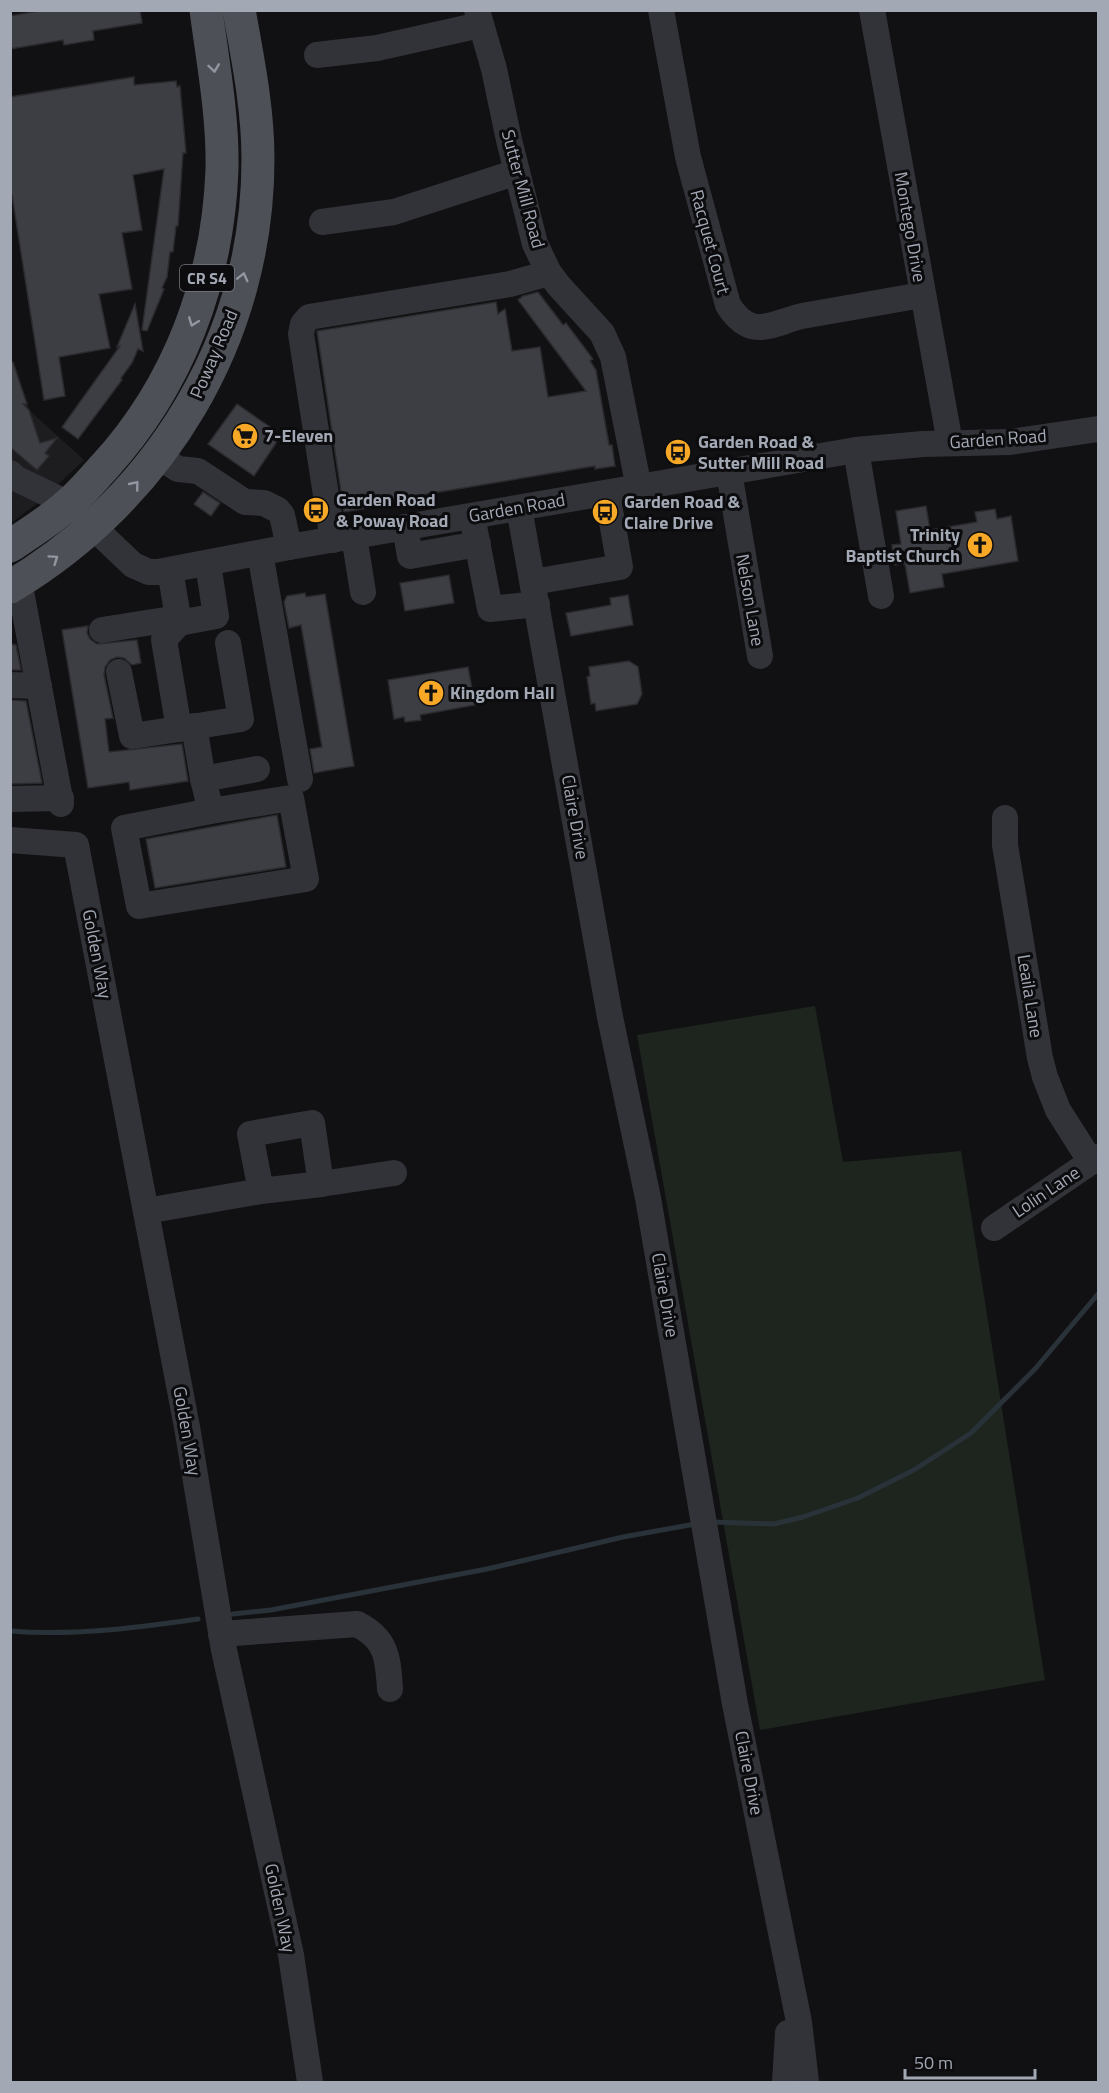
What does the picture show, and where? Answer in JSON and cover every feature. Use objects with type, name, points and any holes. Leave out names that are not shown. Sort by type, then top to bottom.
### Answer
[{"type":"main road","name":"Poway Road","points":[[10,546],[69,504],[120,450],[156,399],[183,348],[194,320],[210,270],[219,215],[222,167],[220,116],[206,10]]},
{"type":"main road","name":"Poway Road","points":[[15,584],[66,550],[126,495],[158,456],[185,417],[214,362],[234,309],[250,248],[256,196],[256,121],[239,10]]},
{"type":"street","name":"Racquet Court","points":[[661,10],[694,180],[728,305],[735,316],[746,324],[761,328],[777,326],[802,316],[922,295]]},
{"type":"street","name":"Montego Drive","points":[[872,10],[950,443]]},
{"type":"street","points":[[317,55],[377,48],[478,18]]},
{"type":"street","name":"Sutter Mill Road","points":[[478,18],[494,69],[535,244],[549,273],[602,333],[613,357],[621,386],[639,488]]},
{"type":"street","points":[[322,222],[394,212],[517,172]]},
{"type":"street","points":[[363,592],[344,538],[301,334],[303,324],[309,317],[510,284],[549,273]]},
{"type":"street","name":"Garden Road","points":[[10,473],[15,478],[69,504],[133,565],[149,572],[208,564],[289,547],[856,450],[950,443],[1010,442],[1098,429]]},
{"type":"street","points":[[856,450],[881,596]]},
{"type":"street","points":[[158,456],[178,469],[198,471],[245,502],[264,503],[278,510],[282,515],[289,547]]},
{"type":"street","name":"Nelson Lane","points":[[729,472],[760,656]]},
{"type":"street","points":[[472,516],[490,609],[620,567],[607,493]]},
{"type":"street","name":"Claire Drive","points":[[519,508],[610,1017],[648,1198],[735,1704],[799,2022],[806,2082]]},
{"type":"street","points":[[405,527],[410,556],[478,544]]},
{"type":"street","points":[[260,553],[300,779]]},
{"type":"street","points":[[102,630],[216,616],[208,564]]},
{"type":"street","points":[[170,570],[178,621],[164,640],[211,812]]},
{"type":"street","points":[[10,799],[61,801],[39,686],[15,584]]},
{"type":"street","points":[[119,672],[132,736],[241,719],[228,643]]},
{"type":"street","points":[[10,685],[39,686]]},
{"type":"street","points":[[203,779],[257,769]]},
{"type":"street","points":[[291,798],[306,879],[139,906],[124,828],[211,812],[291,798]]},
{"type":"street","name":"Leaila Lane","points":[[1005,818],[1005,845],[1045,1077],[1058,1110],[1095,1160]]},
{"type":"street","name":"Golden Way","points":[[10,840],[76,845],[186,1427],[221,1634],[291,1955],[310,2082]]},
{"type":"street","points":[[261,1191],[250,1134],[312,1123],[321,1184]]},
{"type":"street","name":"Lolin Lane","points":[[994,1228],[1095,1160]]},
{"type":"street","points":[[146,1211],[261,1191],[394,1173]]},
{"type":"street","points":[[221,1634],[357,1624],[371,1631],[380,1640],[388,1662],[390,1689]]},
{"type":"street","points":[[785,2082],[791,1982]]},
{"type":"shaded area","points":[[10,354],[29,410],[84,460],[39,502],[11,523]]},
{"type":"shaded area","points":[[815,1006],[843,1162],[961,1151],[1045,1680],[760,1730],[637,1035]]},
{"type":"building","points":[[44,10],[140,10],[142,23],[93,31],[94,40],[64,45],[63,40],[10,49],[10,16]]},
{"type":"building","points":[[134,77],[134,85],[176,81],[177,87],[180,86],[186,153],[183,153],[178,226],[176,226],[173,252],[170,252],[167,277],[162,288],[164,289],[147,331],[142,330],[164,169],[133,175],[142,230],[122,233],[132,289],[99,294],[110,348],[59,357],[65,396],[44,400],[12,195],[10,195],[10,97]]},
{"type":"building","points":[[538,292],[563,325],[566,323],[593,359],[590,361],[596,370],[609,445],[612,445],[615,466],[595,469],[595,466],[367,504],[367,508],[344,512],[317,331],[496,302],[498,314],[505,309],[512,351],[540,347],[548,397],[586,391],[518,300],[523,296]]},
{"type":"building","points":[[135,304],[143,351],[138,349],[132,363],[121,378],[122,380],[78,439],[62,427],[120,346],[117,347]]},
{"type":"building","points":[[13,362],[27,404],[23,404],[29,410],[40,443],[57,438],[45,453],[49,456],[37,470],[10,447],[10,363]]},
{"type":"building","name":"7-Eleven","points":[[237,404],[273,429],[276,443],[254,476],[208,444]]},
{"type":"building","points":[[203,492],[220,503],[211,516],[194,504]]},
{"type":"building","points":[[926,506],[930,530],[977,522],[975,512],[995,509],[997,519],[1011,516],[1018,561],[942,574],[944,587],[910,593],[905,564],[895,565],[892,545],[901,544],[896,511]]},
{"type":"building","points":[[449,575],[454,603],[405,611],[400,583]]},
{"type":"building","points":[[305,593],[306,597],[325,594],[354,766],[314,773],[310,749],[322,747],[301,625],[289,628],[284,602],[287,596]]},
{"type":"building","points":[[628,595],[633,625],[571,636],[566,613],[611,605],[610,598]]},
{"type":"building","points":[[88,626],[87,633],[90,639],[97,644],[137,640],[141,663],[132,665],[124,658],[117,657],[110,660],[105,667],[104,675],[113,718],[105,719],[109,752],[182,744],[188,781],[130,790],[129,782],[88,788],[62,630]]},
{"type":"building","points":[[10,644],[16,645],[21,670],[10,670]]},
{"type":"building","points":[[629,661],[638,667],[642,694],[637,704],[596,711],[595,703],[591,704],[587,677],[590,676],[589,667]]},
{"type":"building","name":"Kingdom Hall","points":[[468,667],[475,705],[420,715],[421,720],[405,722],[404,717],[394,719],[388,680]]},
{"type":"building","points":[[10,700],[26,701],[42,783],[10,784]]},
{"type":"building","points":[[277,815],[286,867],[155,888],[146,839]]},
{"type":"waterway","points":[[712,1522],[774,1524],[803,1517],[858,1498],[914,1470],[971,1433],[1035,1369],[1098,1294]]},
{"type":"waterway","points":[[233,1614],[271,1610],[487,1569],[623,1537],[695,1524]]},
{"type":"waterway","points":[[10,1631],[81,1632],[198,1619]]},
{"type":"place","name":"7-Eleven","points":[[245,436]]},
{"type":"place","name":"Garden Road & Sutter Mill Road","points":[[678,452]]},
{"type":"place","name":"Garden Road & Poway Road","points":[[316,510]]},
{"type":"place","name":"Garden Road & Claire Drive","points":[[605,512]]},
{"type":"place","name":"Trinity Baptist Church","points":[[980,545]]},
{"type":"place","name":"Kingdom Hall","points":[[431,693]]}]
